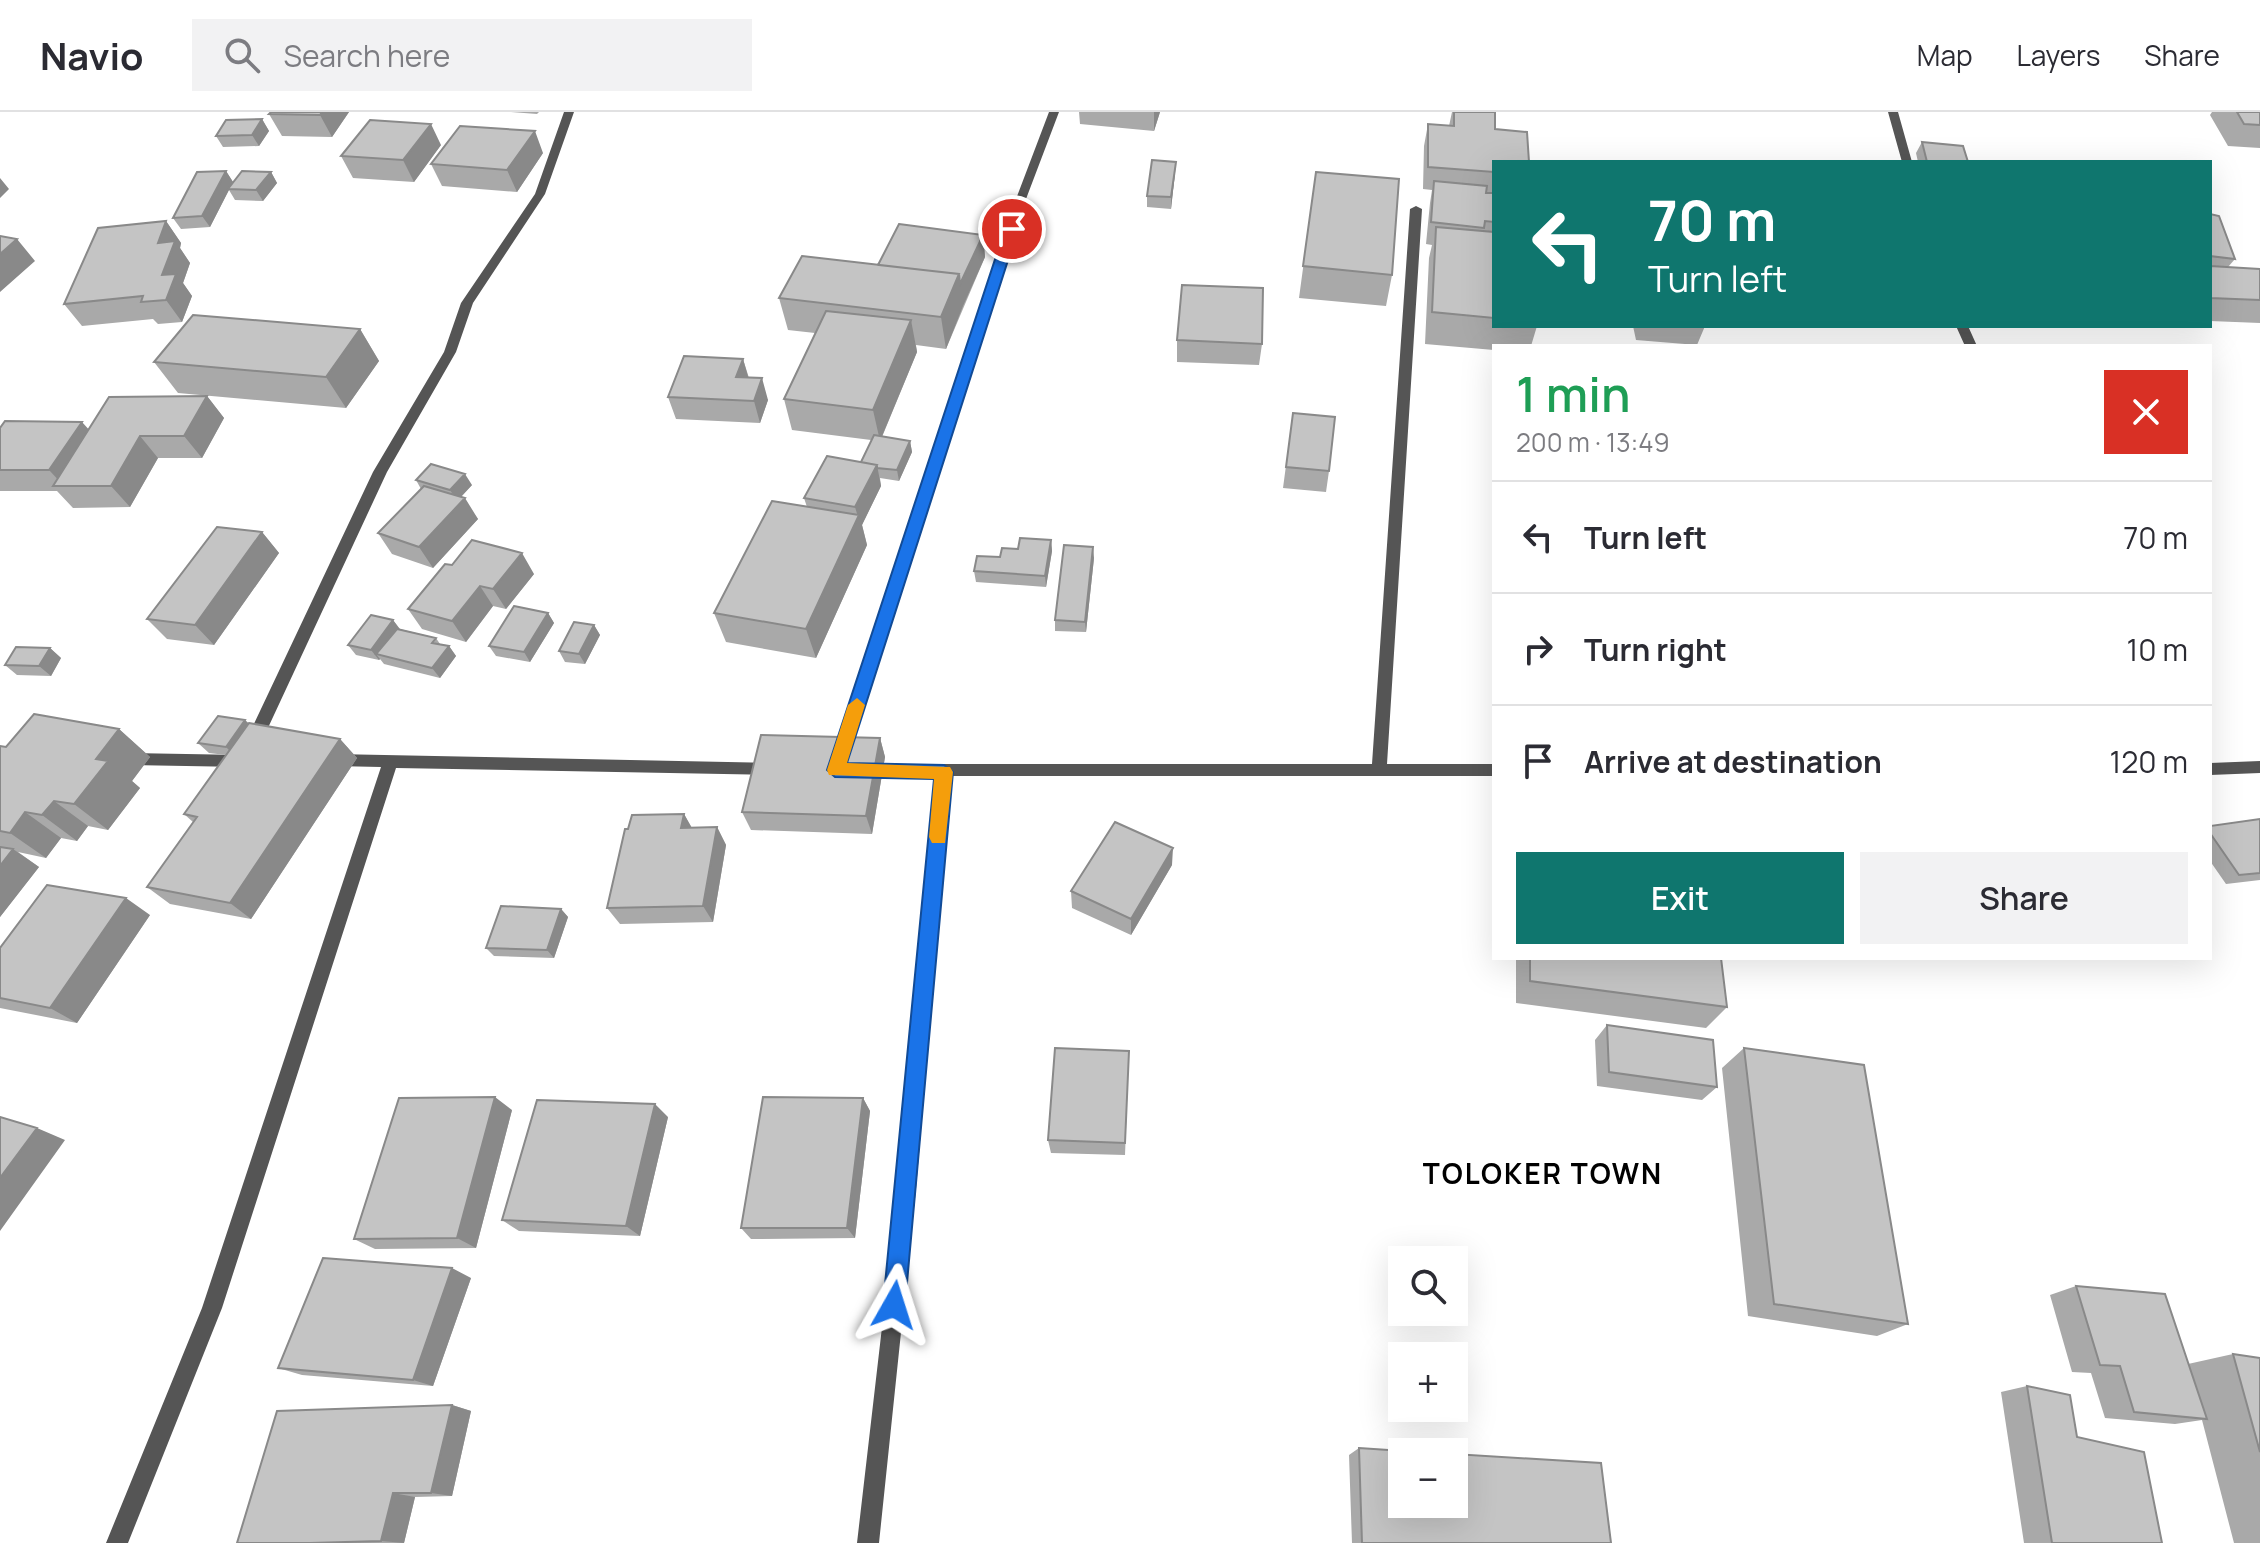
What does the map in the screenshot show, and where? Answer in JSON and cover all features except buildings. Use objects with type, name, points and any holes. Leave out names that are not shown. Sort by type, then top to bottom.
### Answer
[{"type":"street","points":[[107,759],[252,761],[380,472],[450,352],[467,303],[540,194],[569,112]]},
{"type":"street","points":[[1054,112],[1021,199],[835,770],[1492,770]]},
{"type":"street","points":[[1893,112],[1906,160]]},
{"type":"street","points":[[1379,770],[1416,209]]},
{"type":"street","points":[[318,760],[788,769]]},
{"type":"street","points":[[117,1543],[212,1308],[391,760]]},
{"type":"street","points":[[2212,769],[2260,767]]},
{"type":"street","points":[[868,1543],[907,1189],[944,772]]},
{"type":"slow traffic","points":[[857,705],[835,770],[944,772],[938,837]]},
{"type":"district","name":"TOLOKER TOWN","points":[[1543,1174]]},
{"type":"route","points":[[894,1305],[944,772],[835,770],[1012,229]]}]
